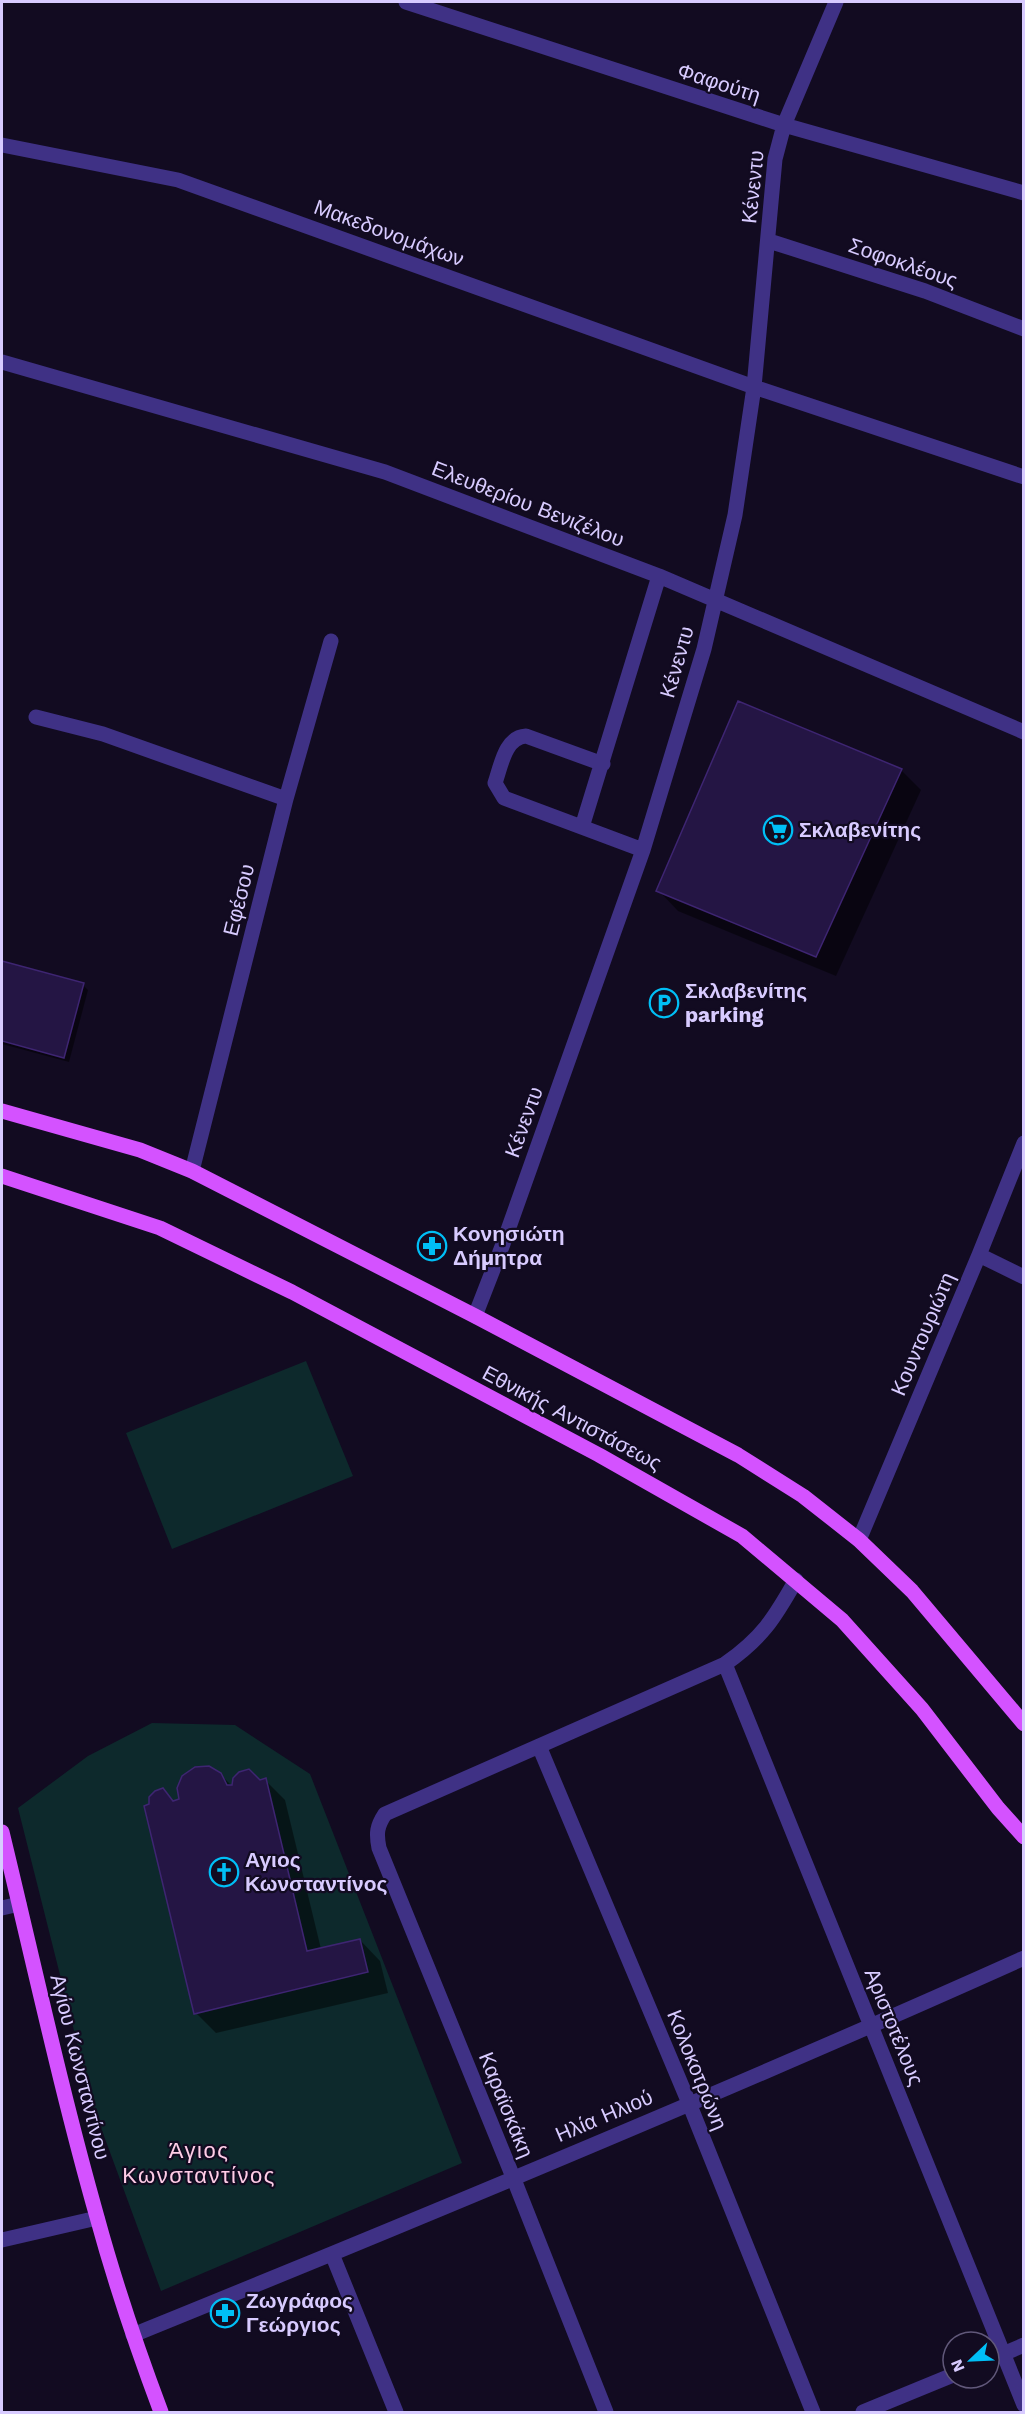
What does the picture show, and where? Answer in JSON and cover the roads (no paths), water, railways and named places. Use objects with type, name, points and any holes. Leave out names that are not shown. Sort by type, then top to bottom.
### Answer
[{"type":"main road","points":[[2,1111],[140,1150],[192,1171],[475,1316],[738,1455],[803,1496],[859,1540],[927,1607],[1023,1724]]},
{"type":"main road","name":"Εθνικής Αντιστάσεως","points":[[2,1176],[160,1228],[292,1293],[599,1455],[742,1536],[842,1620],[922,1709],[1023,1837]]},
{"type":"main road","name":"Αγίου Κωνσταντίνου","points":[[2,1832],[97,2218],[133,2335],[161,2412]]},
{"type":"street","name":"Φαφούτη","points":[[406,2],[784,125],[1023,193]]},
{"type":"street","name":"Κένεντυ","points":[[475,1316],[503,1244],[643,850],[704,649],[735,515],[754,387],[775,159],[784,125],[836,2]]},
{"type":"street","name":"Μακεδονομάχων","points":[[2,145],[178,180],[754,387],[1023,477]]},
{"type":"street","name":"Σοφοκλέους","points":[[769,241],[925,291],[1023,329]]},
{"type":"street","name":"Ελευθερίου Βενιζέλου","points":[[2,362],[385,472],[659,576],[1023,732]]},
{"type":"street","points":[[582,827],[659,576]]},
{"type":"street","name":"Εφέσου","points":[[192,1171],[286,799],[331,641]]},
{"type":"street","points":[[36,717],[103,734],[286,799]]},
{"type":"street","points":[[603,764],[526,736],[520,736],[509,744],[495,783],[504,798],[643,850]]},
{"type":"street","name":"Κουντουριώτη","points":[[859,1540],[979,1255],[1023,1143]]},
{"type":"street","points":[[979,1255],[1023,1277]]},
{"type":"street","points":[[539,1746],[725,1664],[746,1649],[766,1630],[796,1580]]},
{"type":"street","name":"Αριστοτέλους","points":[[725,1664],[871,2026],[986,2330]]},
{"type":"street","name":"Καραϊσκάκη","points":[[539,1746],[385,1814],[378,1824],[376,1833],[379,1848],[606,2412]]},
{"type":"street","name":"Κολοκοτρώνη","points":[[539,1746],[688,2103],[813,2412]]},
{"type":"street","points":[[2,1908],[19,1904]]},
{"type":"street","name":"Ηλία Ηλιού","points":[[133,2335],[332,2254],[871,2026],[1023,1958]]},
{"type":"street","points":[[2,2240],[97,2218]]},
{"type":"street","points":[[332,2254],[396,2412]]},
{"type":"street","points":[[1001,2354],[1023,2345]]},
{"type":"street","name":"Αριστοτέλους","points":[[1001,2365],[1023,2405]]},
{"type":"street","points":[[862,2412],[941,2380]]},
{"type":"place","name":"Σκλαβενίτης","points":[[778,830]]},
{"type":"place","name":"Σκλαβενίτης parking","points":[[664,1003]]},
{"type":"place","name":"Κονησιώτη Δήμητρα","points":[[432,1246]]},
{"type":"place","name":"Αγιος Κωνσταντίνος","points":[[224,1872]]},
{"type":"place","name":"Ζωγράφος Γεώργιος","points":[[225,2313]]},
{"type":"district","name":"Άγιος Κωνσταντίνος","points":[[199,2162]]}]
